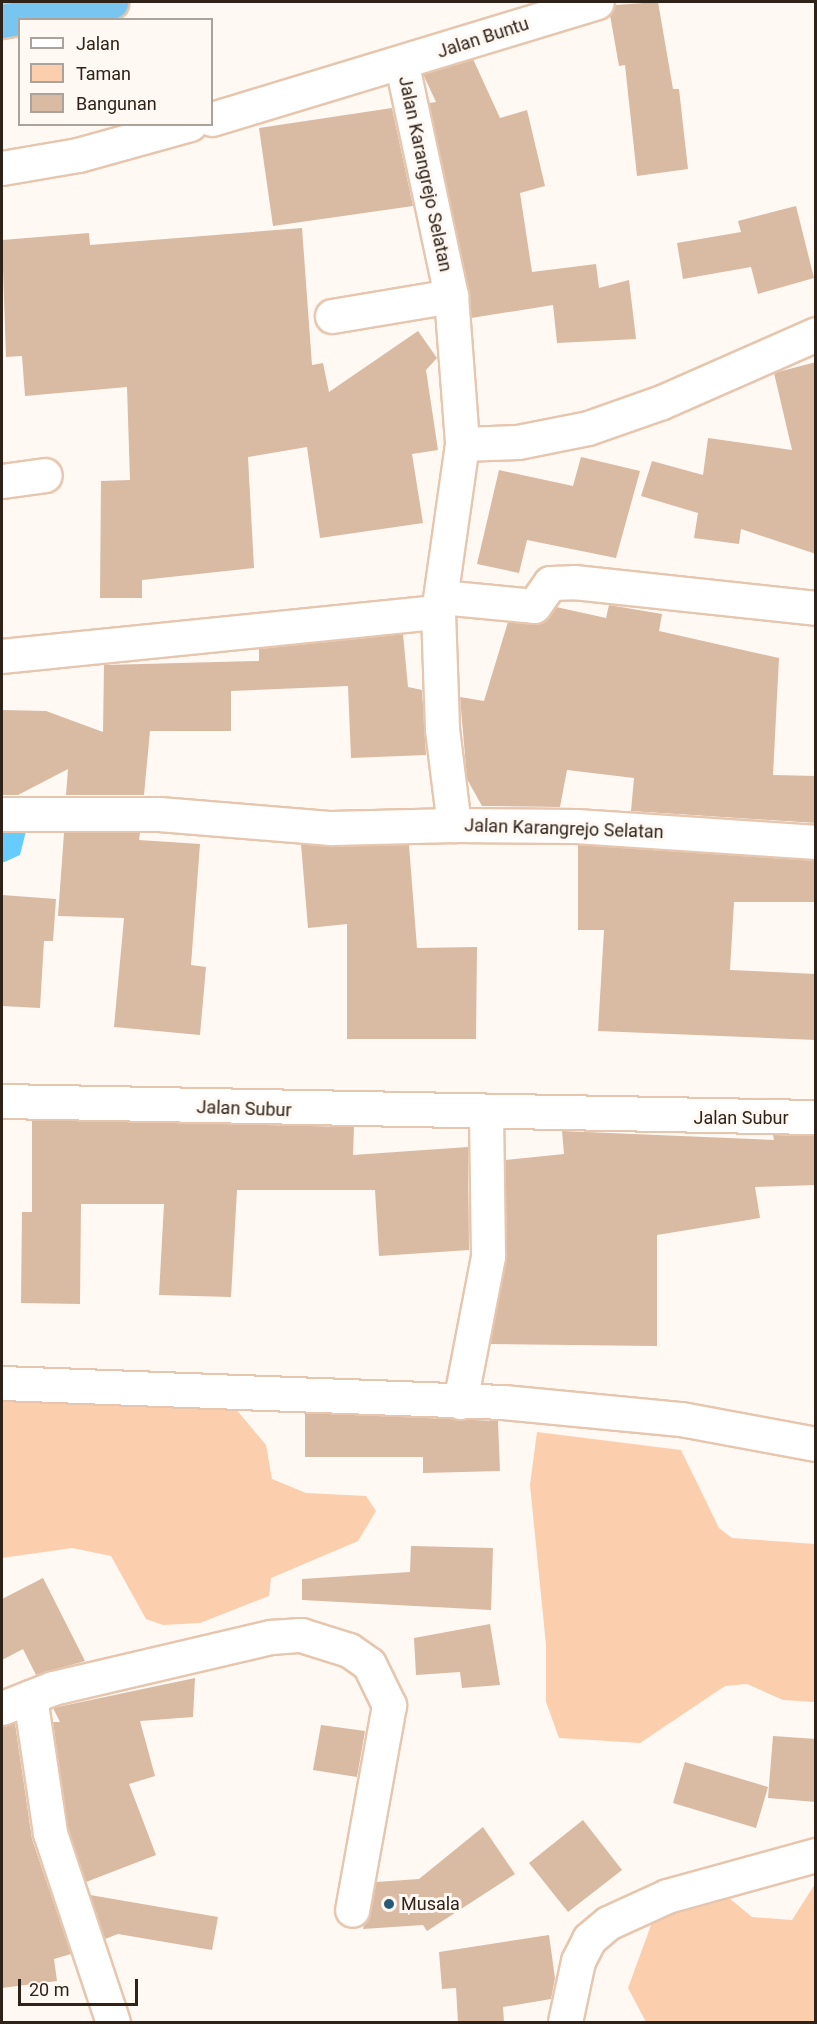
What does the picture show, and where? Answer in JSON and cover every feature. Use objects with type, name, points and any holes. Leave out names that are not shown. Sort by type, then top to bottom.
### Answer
[{"type":"highway","points":[[19,18],[111,2]]},
{"type":"highway","points":[[2,21],[18,18]]},
{"type":"street","name":"Jalan Buntu","points":[[402,65],[597,2]]},
{"type":"street","name":"Jalan Karangrejo Selatan","points":[[213,119],[402,65],[451,296],[462,444],[440,605],[442,729],[454,825],[576,826],[816,842]]},
{"type":"street","points":[[2,168],[78,155],[183,126]]},
{"type":"street","points":[[332,316],[451,296]]},
{"type":"street","points":[[462,444],[518,442],[588,428],[662,402],[816,334]]},
{"type":"street","points":[[2,481],[45,476]]},
{"type":"street","points":[[2,656],[71,650],[440,605],[534,606],[550,583],[574,582],[816,608]]},
{"type":"street","points":[[2,814],[159,814],[331,828],[454,825]]},
{"type":"street","name":"Jalan Subur","points":[[2,1101],[486,1114],[816,1117]]},
{"type":"street","points":[[460,1402],[488,1256],[486,1114]]},
{"type":"street","points":[[2,1383],[153,1385],[460,1402],[681,1419],[816,1444]]},
{"type":"street","points":[[113,2022],[50,1833],[16,1703],[196,1652],[272,1637],[300,1635],[349,1650],[369,1664],[390,1705],[352,1910]]},
{"type":"street","points":[[565,2022],[578,1960],[589,1939],[608,1923],[667,1896],[816,1855]]},
{"type":"green space","points":[[2,1393],[229,1401],[266,1445],[272,1479],[306,1493],[366,1496],[376,1511],[358,1541],[271,1578],[269,1596],[200,1623],[163,1625],[146,1619],[111,1556],[72,1548],[2,1558]]},
{"type":"green space","points":[[537,1432],[681,1450],[719,1528],[732,1538],[815,1544],[815,1702],[783,1700],[747,1684],[725,1686],[640,1743],[559,1738],[546,1702],[546,1645],[530,1485]]},
{"type":"green space","points":[[815,1884],[815,2022],[646,2022],[628,1988],[654,1917],[723,1893],[752,1917],[792,1920]]},
{"type":"water","points":[[27,827],[20,855],[2,863],[2,828]]},
{"type":"building","points":[[658,2],[673,89],[679,89],[688,169],[637,176],[625,65],[619,66],[610,15],[615,5]]},
{"type":"building","points":[[473,59],[500,118],[527,110],[545,186],[520,193],[532,272],[596,264],[599,288],[629,280],[636,339],[557,343],[553,305],[471,318],[429,103],[436,102],[423,74]]},
{"type":"building","points":[[392,108],[413,206],[273,226],[259,128]]},
{"type":"building","points":[[796,206],[814,278],[758,294],[751,267],[683,279],[677,243],[741,232],[738,221]]},
{"type":"building","points":[[302,228],[312,365],[323,363],[329,392],[418,331],[437,358],[426,370],[438,450],[412,454],[423,523],[320,538],[307,447],[248,457],[254,568],[142,580],[142,598],[100,598],[101,481],[130,480],[127,387],[25,396],[22,356],[6,357],[2,240],[89,233],[90,245]]},
{"type":"building","points":[[816,362],[816,554],[741,529],[739,544],[694,538],[698,513],[641,496],[652,461],[703,475],[708,438],[792,450],[774,373]]},
{"type":"building","points":[[581,457],[640,471],[616,558],[527,540],[519,573],[477,564],[499,470],[573,486]]},
{"type":"building","points":[[609,605],[662,614],[659,631],[779,658],[773,775],[816,776],[816,823],[631,811],[634,778],[567,770],[560,807],[482,806],[467,779],[460,697],[484,701],[508,622],[541,623],[556,607],[606,618]]},
{"type":"building","points":[[403,634],[408,687],[422,690],[426,755],[351,758],[348,686],[231,691],[231,731],[150,731],[144,795],[66,795],[68,769],[18,795],[2,795],[2,710],[46,711],[103,732],[104,665],[259,661],[259,649]]},
{"type":"building","points":[[64,833],[140,833],[139,840],[200,844],[191,965],[206,967],[200,1035],[114,1027],[124,918],[58,916]]},
{"type":"building","points":[[301,844],[409,845],[417,948],[477,947],[476,1039],[347,1039],[347,924],[308,928]]},
{"type":"building","points":[[578,845],[816,861],[816,902],[734,902],[730,970],[816,974],[816,1040],[598,1031],[604,930],[578,930]]},
{"type":"building","points":[[2,895],[56,899],[53,941],[44,941],[40,1008],[2,1006]]},
{"type":"building","points":[[32,1120],[354,1127],[353,1155],[468,1147],[469,1250],[379,1256],[375,1190],[237,1190],[231,1297],[159,1295],[164,1204],[81,1204],[80,1304],[21,1303],[22,1212],[32,1212]]},
{"type":"building","points":[[562,1131],[774,1140],[773,1135],[816,1136],[816,1185],[755,1187],[760,1218],[657,1235],[657,1346],[490,1344],[507,1256],[505,1160],[564,1154]]},
{"type":"building","points":[[305,1413],[498,1421],[500,1471],[423,1473],[423,1457],[305,1457]]},
{"type":"building","points":[[411,1546],[493,1548],[491,1610],[302,1600],[302,1579],[410,1572]]},
{"type":"building","points":[[43,1578],[85,1661],[36,1675],[23,1649],[2,1660],[2,1599]]},
{"type":"building","points":[[490,1624],[500,1685],[462,1688],[460,1672],[416,1675],[414,1638]]},
{"type":"building","points":[[195,1678],[193,1717],[140,1721],[155,1776],[129,1784],[156,1855],[86,1882],[68,1829],[53,1722],[60,1722],[53,1708]]},
{"type":"building","points":[[15,1723],[32,1839],[71,1954],[54,1959],[57,1981],[2,1988],[2,1726]]},
{"type":"building","points":[[321,1725],[365,1731],[357,1777],[313,1770]]},
{"type":"building","points":[[773,1736],[816,1739],[816,1802],[768,1798]]},
{"type":"building","points":[[685,1762],[768,1787],[756,1828],[673,1803]]},
{"type":"building","points":[[583,1820],[622,1870],[568,1912],[529,1863]]},
{"type":"building","points":[[483,1827],[515,1874],[427,1931],[423,1925],[363,1929],[376,1882],[419,1879]]},
{"type":"building","points":[[90,1895],[218,1917],[212,1950],[118,1934],[105,1939]]},
{"type":"building","points":[[549,1935],[555,1978],[551,1999],[503,2007],[504,2022],[458,2022],[456,1988],[442,1989],[439,1952]]},
{"type":"place","name":"Musala","points":[[389,1904]]}]
